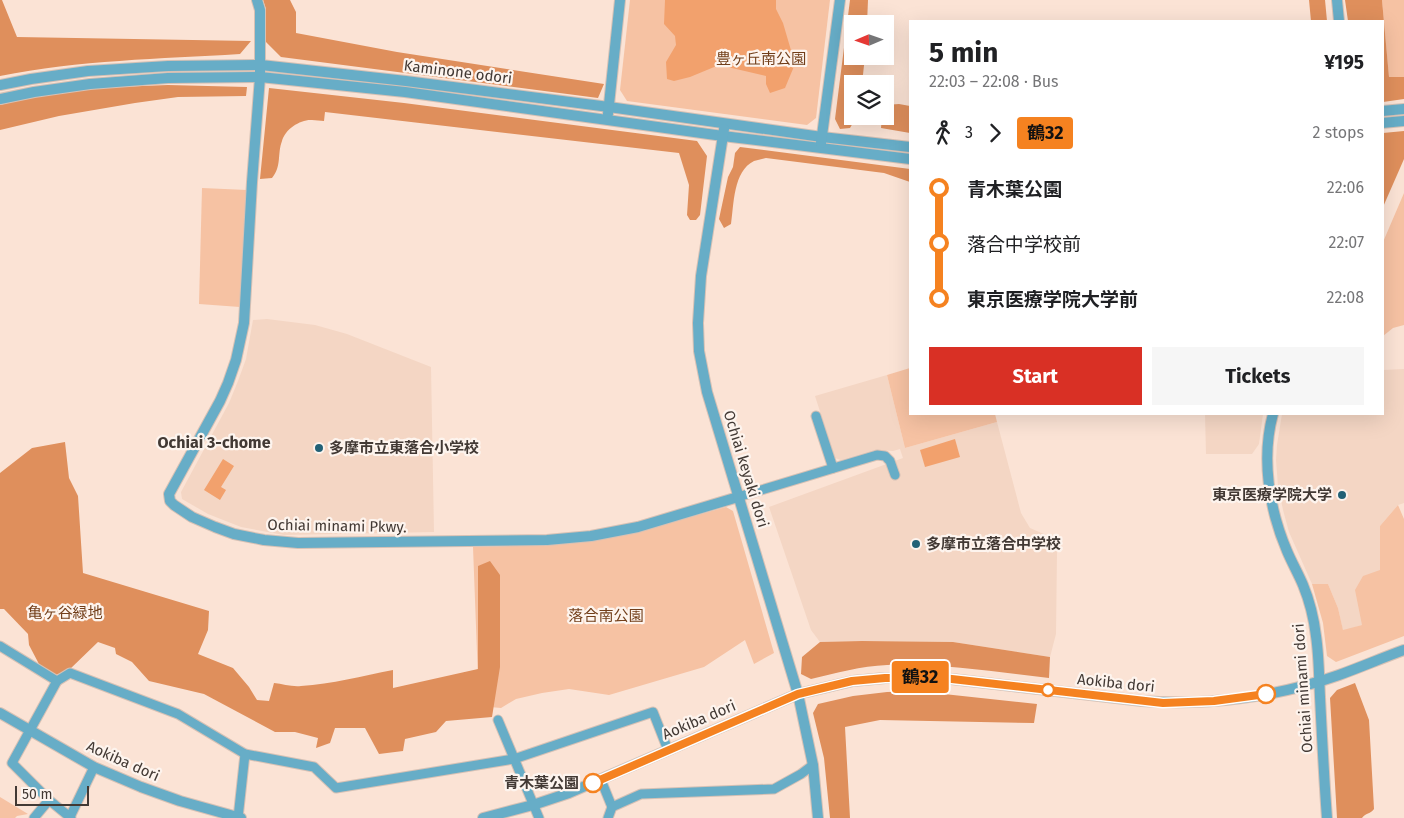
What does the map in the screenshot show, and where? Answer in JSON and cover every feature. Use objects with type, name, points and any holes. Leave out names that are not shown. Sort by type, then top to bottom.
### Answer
[{"type":"street","points":[[257,0],[260,10],[260,77]]},
{"type":"street","points":[[607,120],[620,0]]},
{"type":"street","points":[[820,148],[840,0]]},
{"type":"street","points":[[1337,0],[1340,20]]},
{"type":"street","name":"Kaminone odori","points":[[0,85],[88,71],[168,66],[260,65],[406,81],[909,147]]},
{"type":"street","name":"Kaminone odori","points":[[0,98],[90,84],[168,78],[260,77],[405,92],[723,136],[909,159]]},
{"type":"street","name":"Ochiai minami Pkwy.","points":[[260,77],[244,323],[236,360],[228,383],[169,494],[170,501],[174,506],[214,528],[276,542],[547,540],[591,536],[638,527],[738,497]]},
{"type":"street","points":[[1384,111],[1404,109]]},
{"type":"street","points":[[1384,124],[1404,121]]},
{"type":"street","name":"Ochiai keyaki dori","points":[[724,124],[701,276],[698,322],[699,351],[703,376],[798,694],[813,765],[818,818]]},
{"type":"street","name":"Ochiai minami dori","points":[[1273,415],[1268,458],[1274,512],[1280,534],[1303,584],[1311,607],[1316,637],[1327,818]]},
{"type":"street","points":[[816,416],[833,468]]},
{"type":"street","points":[[738,497],[877,455],[885,456],[890,461],[895,476]]},
{"type":"street","points":[[0,646],[57,681]]},
{"type":"street","name":"Aokiba dori","points":[[483,818],[569,793],[798,694],[852,681],[885,678],[943,678],[1142,701],[1214,701],[1266,694],[1319,681],[1404,650]]},
{"type":"street","points":[[94,767],[70,818],[12,763],[57,681],[70,673],[178,714],[246,754],[314,767],[336,788],[514,759],[653,712],[668,750]]},
{"type":"street","name":"Aokiba dori","points":[[0,713],[94,767],[180,801],[239,818]]},
{"type":"street","points":[[498,720],[539,818]]},
{"type":"street","points":[[239,818],[246,754]]},
{"type":"street","points":[[612,807],[641,794],[774,789],[813,765]]},
{"type":"street","points":[[601,780],[612,807],[608,818]]},
{"type":"street","points":[[34,818],[49,800]]},
{"type":"shaded area","points":[[665,0],[776,0],[776,9],[783,23],[795,64],[785,88],[770,93],[766,84],[766,76],[719,65],[690,77],[674,81],[667,79],[666,62],[676,45],[675,36],[664,24]]},
{"type":"shaded area","name":"多摩市立東落合小学校","points":[[267,319],[315,325],[347,334],[431,367],[434,532],[284,535],[241,527],[208,514],[182,499],[181,492],[229,403],[238,381],[246,359],[253,320]]},
{"type":"shaded area","name":"東京医療学院大学","points":[[1404,369],[1404,503],[1398,505],[1380,526],[1380,571],[1362,625],[1343,631],[1338,608],[1328,584],[1312,584],[1289,532],[1278,486],[1277,445],[1282,415],[1384,415],[1384,370]]},
{"type":"shaded area","name":"多摩市立落合中学校","points":[[887,375],[905,448],[997,422],[1021,513],[1030,528],[1046,535],[1057,552],[1056,634],[1050,657],[953,642],[820,642],[811,630],[769,507],[903,458],[900,449],[893,451],[874,450],[841,460],[835,458],[815,396]]},
{"type":"shaded area","points":[[1205,415],[1263,415],[1259,444],[1252,454],[1206,454]]},
{"type":"shaded area","points":[[955,439],[960,457],[925,467],[920,450]]},
{"type":"shaded area","points":[[223,459],[234,466],[221,487],[226,490],[220,500],[204,490]]},
{"type":"green space","points":[[0,0],[2,0],[17,37],[251,41],[240,54],[90,63],[0,76]]},
{"type":"green space","points":[[263,0],[290,0],[296,12],[296,33],[397,52],[604,84],[598,98],[281,57],[266,42],[266,9]]},
{"type":"green space","name":"豊ヶ丘南公園","points":[[630,0],[830,0],[816,118],[807,125],[627,101],[620,90]]},
{"type":"green space","points":[[850,0],[868,0],[867,15],[848,15]]},
{"type":"green space","points":[[1309,0],[1325,0],[1327,20],[1311,20]]},
{"type":"green space","points":[[1345,0],[1382,0],[1384,20],[1348,20]]},
{"type":"green space","points":[[1382,0],[1404,0],[1404,77],[1389,78]]},
{"type":"green space","points":[[1384,22],[1389,77],[1404,77],[1404,99],[1384,102]]},
{"type":"green space","points":[[844,48],[844,65],[864,65],[863,75],[844,75],[844,125],[852,125],[850,128],[840,129],[835,119]]},
{"type":"green space","points":[[168,85],[247,87],[246,96],[178,97],[59,116],[0,130],[0,105],[35,96],[90,88]]},
{"type":"green space","points":[[269,88],[404,103],[697,141],[707,156],[700,215],[696,220],[690,220],[687,215],[689,185],[679,153],[325,112],[324,121],[303,121],[286,133],[282,141],[275,173],[272,178],[260,179]]},
{"type":"green space","points":[[894,104],[909,106],[909,133],[881,128],[881,125],[894,125]]},
{"type":"green space","points":[[1404,131],[1404,159],[1384,205],[1384,133]]},
{"type":"green space","points":[[740,147],[909,169],[909,182],[884,173],[766,158],[754,161],[747,166],[738,180],[731,224],[724,228],[719,219],[735,153]]},
{"type":"green space","points":[[202,188],[247,190],[240,307],[199,304]]},
{"type":"green space","points":[[1404,193],[1404,325],[1393,328],[1384,335],[1384,240]]},
{"type":"green space","points":[[909,368],[909,415],[995,415],[997,422],[905,448],[887,375]]},
{"type":"green space","name":"亀ヶ谷緑地","points":[[65,442],[69,478],[78,496],[83,573],[209,611],[208,630],[198,654],[233,668],[257,700],[269,701],[274,683],[294,686],[313,685],[393,670],[393,688],[478,669],[478,566],[490,561],[500,575],[500,667],[492,717],[446,721],[436,732],[405,739],[403,751],[379,754],[365,728],[335,728],[330,743],[316,748],[318,738],[295,732],[275,732],[204,694],[149,681],[132,662],[116,654],[115,648],[98,642],[69,670],[53,676],[40,666],[29,645],[28,634],[4,609],[0,609],[0,473],[32,448]]},
{"type":"green space","points":[[1398,505],[1404,519],[1404,636],[1336,662],[1327,656],[1323,623],[1312,584],[1328,584],[1338,608],[1343,630],[1362,625],[1355,590],[1363,576],[1380,570],[1380,526]]},
{"type":"green space","name":"落合南公園","points":[[726,507],[733,511],[774,653],[754,664],[745,640],[704,667],[609,695],[569,689],[516,699],[501,708],[479,706],[473,547],[546,545],[597,540],[637,532]]},
{"type":"green space","points":[[820,642],[953,642],[1050,657],[1049,678],[928,665],[868,667],[811,679],[801,674],[802,657]]},
{"type":"green space","points":[[1355,683],[1369,720],[1374,809],[1362,818],[1337,818],[1330,698],[1337,690]]},
{"type":"green space","points":[[916,691],[1037,704],[1034,723],[880,720],[845,727],[850,818],[830,818],[824,758],[813,713],[818,704],[853,696]]},
{"type":"green space","points":[[0,797],[28,814],[15,818],[0,818]]},
{"type":"bus line","name":"鶴32","points":[[593,783],[798,694],[852,681],[885,678],[943,678],[1163,703],[1214,701],[1266,694]]},
{"type":"place","name":"多摩市立東落合小学校","points":[[319,448]]},
{"type":"place","name":"東京医療学院大学","points":[[1342,495]]},
{"type":"place","name":"多摩市立落合中学校","points":[[916,544]]},
{"type":"place","name":"青木葉公園","points":[[593,783]]},
{"type":"district","name":"Ochiai 3-chome","points":[[214,442]]}]
